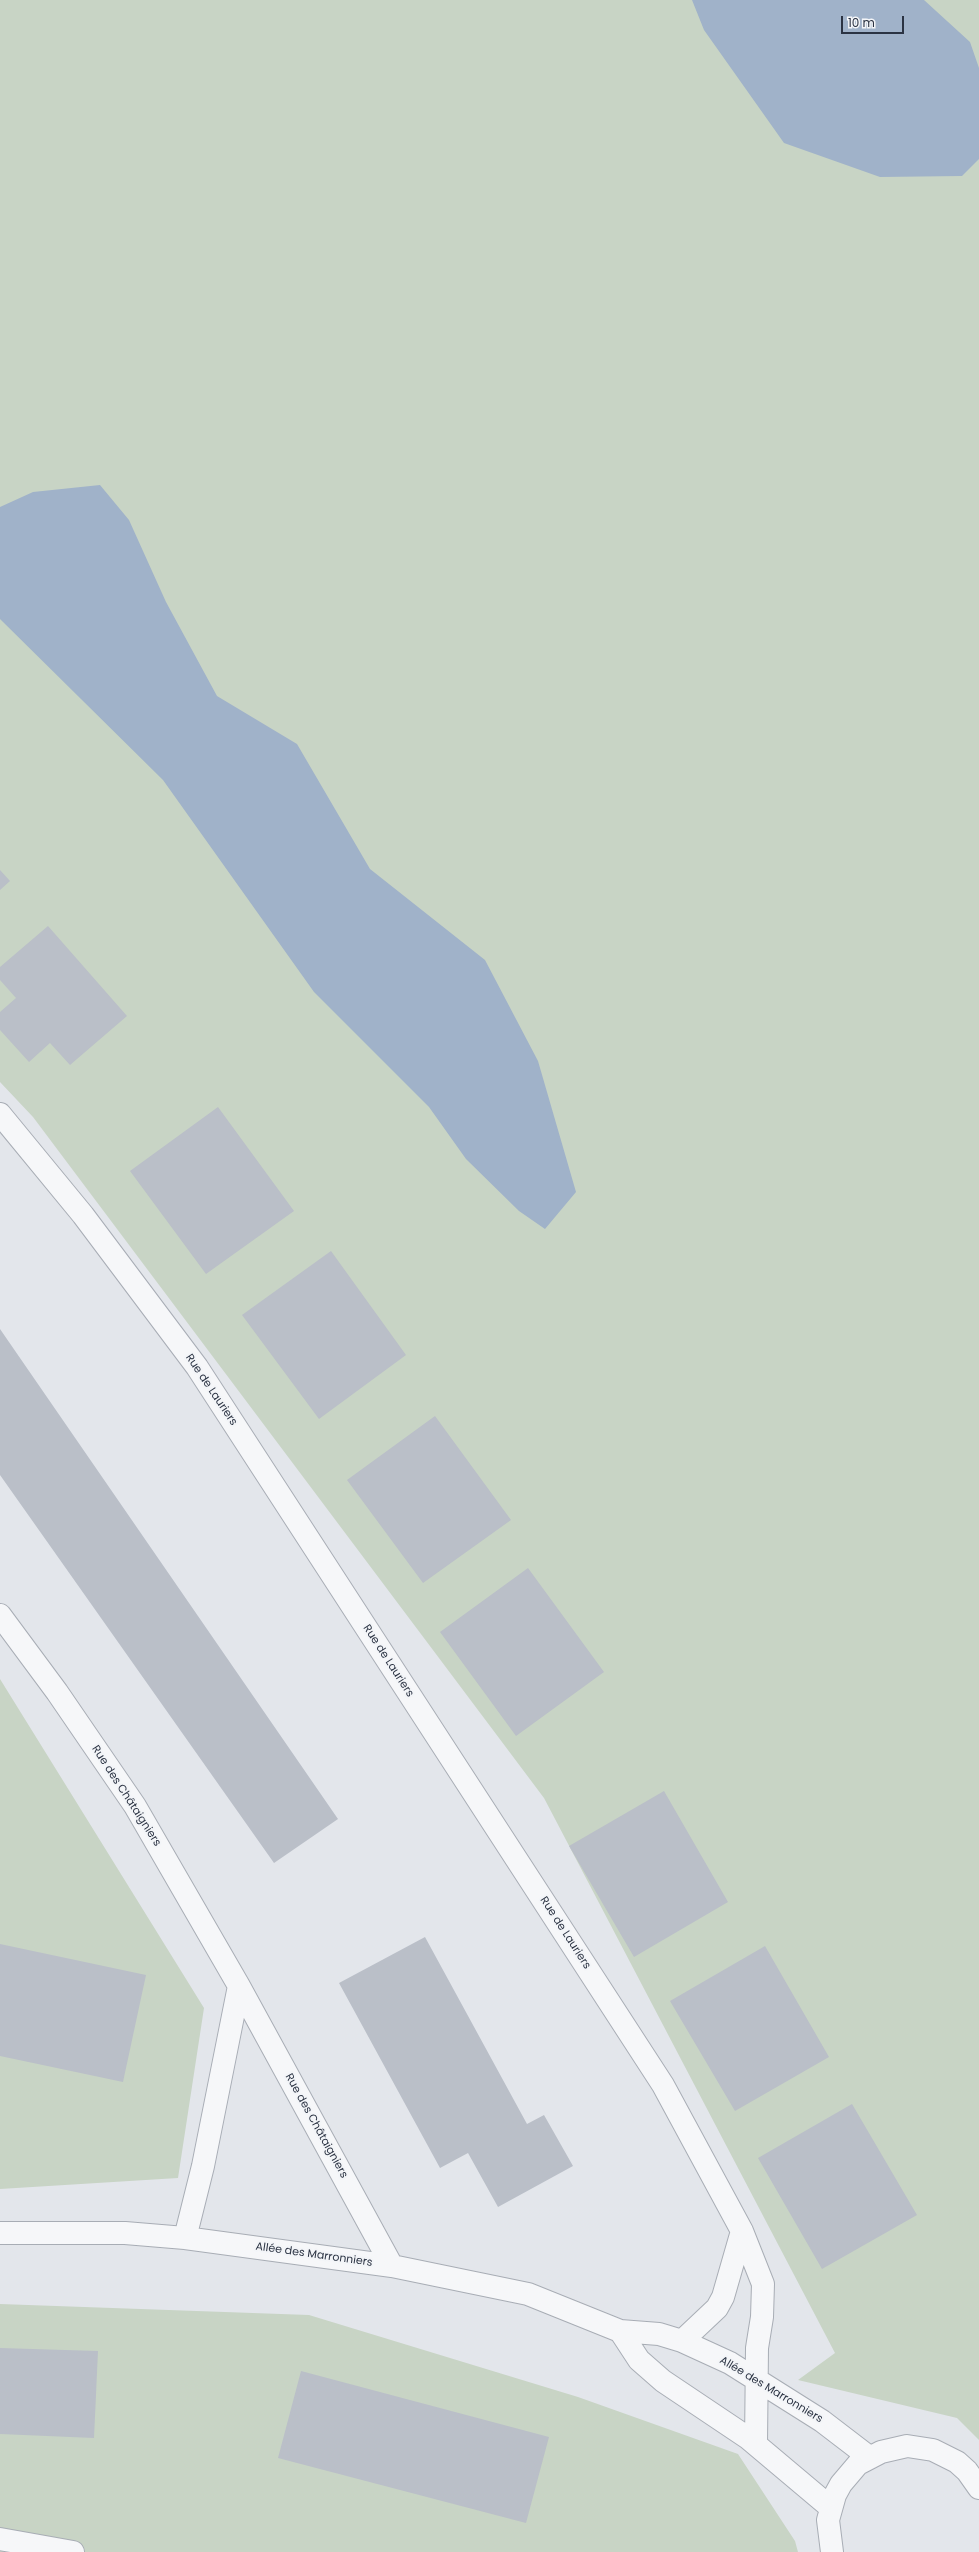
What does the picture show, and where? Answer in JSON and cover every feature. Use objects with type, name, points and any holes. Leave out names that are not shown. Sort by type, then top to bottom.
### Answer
[{"type":"street","name":"Rue de Lauriers","points":[[0,1114],[83,1215],[196,1367],[664,2085],[742,2231],[763,2284],[757,2348],[756,2444]]},
{"type":"street","name":"Rue des Châtaigniers","points":[[0,1615],[57,1692],[135,1806],[239,1986],[392,2266]]},
{"type":"street","points":[[185,2238],[203,2166],[239,1986]]},
{"type":"street","points":[[682,2341],[717,2308],[723,2297],[742,2231]]},
{"type":"street","name":"Allée des Marronniers","points":[[0,2232],[118,2233],[185,2238],[392,2266],[528,2294],[620,2331],[659,2334],[682,2341],[730,2363],[822,2421],[869,2457]]},
{"type":"street","points":[[620,2331],[639,2360],[663,2381],[756,2444],[830,2508]]},
{"type":"street","points":[[832,2552],[828,2533],[830,2508],[841,2484],[858,2464],[869,2457],[881,2452],[907,2446],[933,2450],[956,2462],[967,2471],[979,2488]]},
{"type":"street","points":[[0,2539],[73,2552]]},
{"type":"green space","points":[[0,0],[979,0],[979,2440],[957,2418],[798,2380],[835,2353],[544,1798],[33,1117],[0,1082]]},
{"type":"green space","points":[[0,1679],[204,2008],[178,2178],[0,2189]]},
{"type":"green space","points":[[0,2304],[309,2315],[578,2397],[738,2454],[795,2541],[798,2552],[0,2552]]},
{"type":"water","points":[[692,0],[924,0],[970,42],[979,68],[979,159],[962,176],[880,177],[784,143],[704,30]]},
{"type":"water","points":[[100,485],[129,520],[166,602],[217,696],[297,744],[370,869],[485,960],[538,1061],[576,1192],[545,1229],[519,1211],[466,1159],[429,1107],[314,992],[163,780],[0,619],[0,507],[33,492]]},
{"type":"building","points":[[0,870],[10,881],[0,890]]},
{"type":"building","points":[[48,926],[127,1016],[70,1065],[50,1043],[29,1062],[0,1030],[0,1012],[16,998],[0,980],[0,967]]},
{"type":"building","points":[[218,1107],[294,1211],[206,1274],[130,1171]]},
{"type":"building","points":[[331,1251],[406,1355],[319,1419],[242,1315]]},
{"type":"building","points":[[0,1329],[338,1819],[274,1863],[0,1475]]},
{"type":"building","points":[[435,1416],[511,1520],[423,1583],[347,1480]]},
{"type":"building","points":[[528,1568],[604,1672],[516,1736],[440,1632]]},
{"type":"building","points":[[664,1791],[728,1902],[634,1957],[569,1846]]},
{"type":"building","points":[[425,1937],[527,2124],[544,2115],[573,2166],[498,2207],[468,2153],[440,2168],[339,1983]]},
{"type":"building","points":[[0,1944],[146,1975],[123,2082],[0,2056]]},
{"type":"building","points":[[765,1946],[829,2057],[735,2111],[670,2001]]},
{"type":"building","points":[[852,2104],[917,2215],[822,2269],[758,2158]]},
{"type":"building","points":[[0,2348],[98,2351],[94,2438],[0,2434]]},
{"type":"building","points":[[301,2371],[549,2437],[526,2523],[278,2458]]}]
